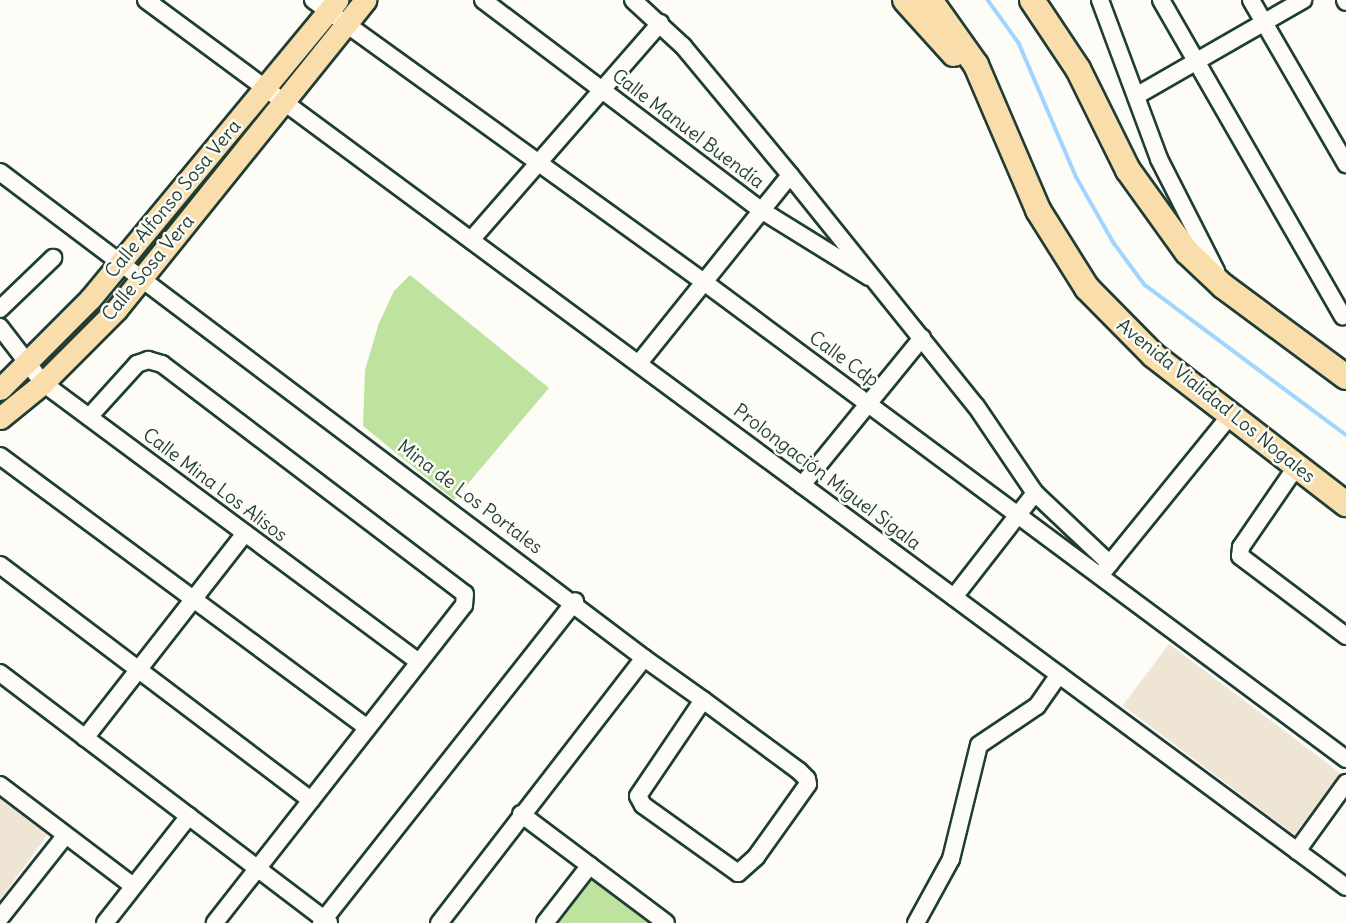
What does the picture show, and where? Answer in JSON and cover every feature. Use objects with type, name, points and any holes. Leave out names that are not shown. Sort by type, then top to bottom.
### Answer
[{"type":"highway","points":[[905,0],[989,92]]},
{"type":"highway","name":"Avenida Vialidad Los Nogales","points":[[930,0],[976,65],[1038,209],[1087,288],[1153,355],[1346,504]]},
{"type":"highway","points":[[1032,0],[1078,69],[1155,213],[1223,286],[1346,377]]},
{"type":"highway","points":[[1051,0],[1075,44],[1078,69]]},
{"type":"main road","points":[[282,104],[365,0]]},
{"type":"main road","name":"Calle Alfonso Sosa Vera","points":[[0,389],[28,364],[120,261],[264,89],[326,4]]},
{"type":"main road","name":"Calle Sosa Vera","points":[[0,418],[43,383],[141,278],[282,104]]},
{"type":"street","name":"Prolongación Miguel Sigala","points":[[146,0],[282,104],[639,363],[1346,887]]},
{"type":"street","name":"Calle Manuel Buendía","points":[[483,0],[761,210],[847,267],[875,279]]},
{"type":"street","points":[[633,0],[660,23],[790,174],[922,338],[1035,493],[1105,570],[1230,416]]},
{"type":"street","points":[[1100,0],[1159,159],[1223,286]]},
{"type":"street","points":[[1161,0],[1343,316]]},
{"type":"street","points":[[1251,0],[1346,164]]},
{"type":"street","points":[[1136,96],[1303,0]]},
{"type":"street","name":"Calle Cdp","points":[[326,4],[346,24],[1020,514],[1105,570],[1346,759]]},
{"type":"street","points":[[471,240],[536,161],[660,23]]},
{"type":"street","name":"Mina de Los Portales","points":[[0,172],[575,601],[644,658],[703,701],[807,779],[808,784],[756,857],[738,873],[643,805],[638,796],[703,701]]},
{"type":"street","points":[[639,363],[790,174]]},
{"type":"street","points":[[0,309],[53,258]]},
{"type":"street","name":"Calle Mina Los Alisos","points":[[0,327],[43,383],[418,662]]},
{"type":"street","points":[[802,485],[922,338]]},
{"type":"street","points":[[89,417],[137,364],[148,360],[162,364],[463,589],[464,606],[215,923]]},
{"type":"street","points":[[0,456],[367,727]]},
{"type":"street","points":[[1296,467],[1241,547],[1240,556],[1346,636]]},
{"type":"street","points":[[954,597],[1035,493]]},
{"type":"street","points":[[85,738],[141,670],[245,533]]},
{"type":"street","points":[[0,565],[311,800]]},
{"type":"street","points":[[0,673],[258,868],[325,922],[575,601]]},
{"type":"street","points":[[449,920],[521,814],[644,658]]},
{"type":"street","points":[[916,923],[951,859],[979,745],[1037,706],[1059,675]]},
{"type":"street","points":[[1297,851],[1346,783]]},
{"type":"street","points":[[0,785],[133,886]]},
{"type":"street","points":[[521,814],[666,923]]},
{"type":"street","points":[[105,923],[189,816]]},
{"type":"street","points":[[0,918],[65,836]]},
{"type":"street","points":[[545,923],[590,865]]},
{"type":"shaded area","points":[[1169,644],[1341,773],[1294,835],[1123,705]]},
{"type":"shaded area","points":[[0,793],[50,831],[0,900]]},
{"type":"green space","points":[[410,275],[549,388],[454,500],[363,426],[365,370],[379,323],[394,291]]},
{"type":"green space","points":[[591,881],[602,883],[656,923],[558,923]]},
{"type":"waterway","points":[[988,0],[1019,43],[1077,178],[1114,243],[1145,285],[1346,435]]}]
